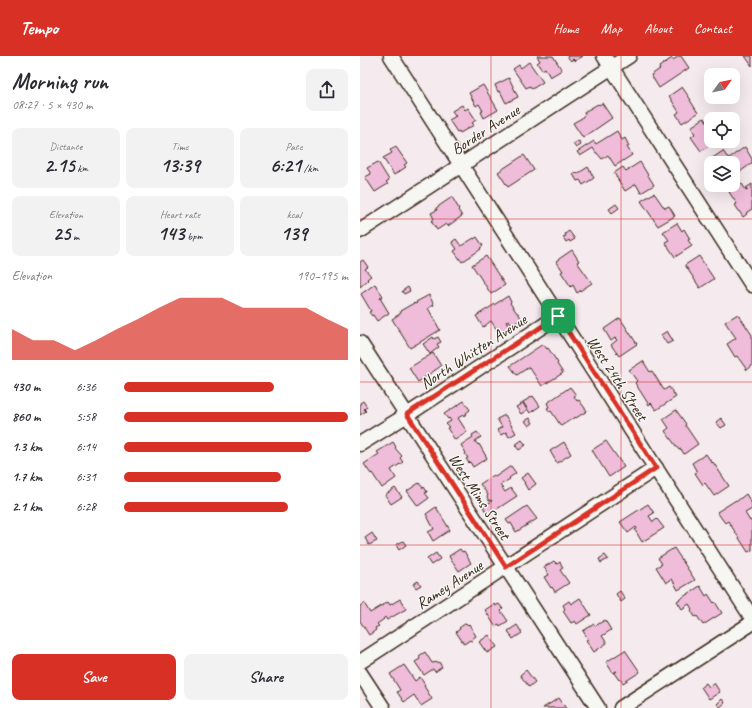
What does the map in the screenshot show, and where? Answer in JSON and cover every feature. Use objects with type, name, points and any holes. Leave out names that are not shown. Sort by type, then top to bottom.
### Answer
[{"type":"street","name":"West 24th Street","points":[[391,56],[752,618]]},
{"type":"street","name":"Border Avenue","points":[[360,231],[461,165],[608,62],[628,56]]},
{"type":"street","points":[[608,62],[752,285]]},
{"type":"street","name":"North Whitten Avenue","points":[[360,444],[558,316]]},
{"type":"street","name":"West Mims Street","points":[[360,343],[598,708]]},
{"type":"street","name":"Ramey Avenue","points":[[360,662],[656,468]]},
{"type":"street","points":[[621,708],[752,623]]},
{"type":"street","points":[[360,673],[382,708]]},
{"type":"building","points":[[537,56],[553,56],[562,70],[550,77],[545,68],[542,70],[537,63],[540,61]]},
{"type":"building","points":[[567,56],[583,56],[575,61],[573,59],[571,61]]},
{"type":"building","points":[[681,56],[689,68],[659,88],[651,75],[672,58],[673,60]]},
{"type":"building","points":[[745,56],[752,56],[752,66]]},
{"type":"building","points":[[529,62],[543,82],[532,89],[530,86],[526,88],[513,69],[519,65],[521,68]]},
{"type":"building","points":[[509,78],[518,97],[506,103],[495,85]]},
{"type":"building","points":[[483,85],[498,110],[484,118],[481,112],[483,111],[479,104],[476,106],[469,93]]},
{"type":"building","points":[[682,87],[698,113],[682,123],[676,114],[679,112],[669,96]]},
{"type":"building","points":[[602,103],[612,118],[583,138],[573,123],[582,118],[585,114],[584,112]]},
{"type":"building","points":[[462,105],[465,110],[468,108],[476,120],[472,123],[474,125],[460,133],[459,131],[457,132],[449,120],[456,116],[452,111]]},
{"type":"building","points":[[704,118],[704,148],[706,148],[701,151],[691,137],[695,134],[691,127]]},
{"type":"building","points":[[617,131],[622,140],[625,138],[629,146],[627,147],[632,155],[615,166],[608,155],[602,159],[593,148],[580,156],[577,152],[594,141],[596,144]]},
{"type":"building","points":[[579,141],[581,145],[576,148],[573,144]]},
{"type":"building","points":[[396,147],[407,163],[404,165],[406,167],[394,175],[383,158],[392,153],[390,150]]},
{"type":"building","points":[[745,147],[752,159],[752,163],[740,172],[740,156],[732,156]]},
{"type":"building","points":[[723,151],[726,156],[716,156]]},
{"type":"building","points":[[524,155],[534,170],[508,187],[498,172]]},
{"type":"building","points":[[378,162],[389,180],[386,182],[388,184],[375,192],[365,177],[371,174],[367,168]]},
{"type":"building","points":[[640,162],[654,185],[641,193],[636,184],[625,191],[614,173],[623,167],[626,171]]},
{"type":"building","points":[[588,167],[594,178],[583,185],[580,180],[577,181],[573,174],[576,172],[577,174]]},
{"type":"building","points":[[742,184],[746,190],[748,189],[746,188],[752,184],[752,209],[743,217],[729,192],[740,192],[740,185]]},
{"type":"building","points":[[654,193],[665,208],[669,206],[675,216],[658,226],[641,201]]},
{"type":"building","points":[[452,197],[462,216],[448,226],[446,224],[437,230],[431,221],[434,219],[431,213],[437,210],[436,208]]},
{"type":"building","points":[[616,204],[619,208],[612,213],[609,209]]},
{"type":"building","points":[[677,223],[682,231],[684,229],[692,246],[675,257],[665,242],[669,240],[663,232]]},
{"type":"building","points":[[569,231],[575,239],[570,242],[569,240],[566,242],[563,237],[566,236],[565,234]]},
{"type":"building","points":[[477,237],[483,246],[462,262],[454,251],[457,249],[452,242],[456,239],[461,246]]},
{"type":"building","points":[[572,250],[579,261],[577,262],[592,283],[577,293],[573,285],[571,287],[561,272],[563,271],[556,261]]},
{"type":"building","points":[[486,256],[505,285],[491,294],[472,265]]},
{"type":"building","points":[[699,256],[714,279],[700,288],[685,265]]},
{"type":"building","points":[[363,260],[368,267],[365,269],[371,276],[360,287],[360,262]]},
{"type":"building","points":[[375,284],[383,296],[380,298],[389,313],[377,321],[369,312],[371,311],[361,294]]},
{"type":"building","points":[[408,287],[410,291],[404,294],[402,291]]},
{"type":"building","points":[[429,295],[434,305],[428,308],[440,330],[410,348],[392,319],[401,313],[400,311],[414,303],[417,303],[416,302]]},
{"type":"building","points":[[508,296],[511,302],[510,303],[522,319],[512,325],[509,320],[506,322],[509,327],[499,333],[491,321],[483,327],[476,316]]},
{"type":"building","points":[[738,314],[752,335],[752,366],[747,370],[737,356],[735,357],[727,344],[736,338],[725,322]]},
{"type":"building","points":[[620,318],[637,344],[619,356],[611,345],[617,340],[615,338],[611,341],[604,329]]},
{"type":"building","points":[[667,331],[673,341],[667,344],[661,335]]},
{"type":"building","points":[[433,337],[434,339],[438,337],[441,342],[437,344],[439,347],[430,354],[423,344]]},
{"type":"building","points":[[543,344],[547,349],[548,348],[563,373],[542,386],[529,367],[517,375],[510,366]]},
{"type":"building","points":[[433,353],[441,366],[418,382],[409,368]]},
{"type":"building","points":[[643,361],[650,372],[652,371],[664,390],[669,387],[676,397],[656,410],[651,403],[649,405],[635,383],[637,381],[629,370]]},
{"type":"building","points":[[570,387],[576,395],[574,396],[577,401],[579,400],[587,411],[561,426],[551,411],[550,412],[547,408],[549,407],[547,403]]},
{"type":"building","points":[[533,396],[540,406],[530,413],[523,402]]},
{"type":"building","points":[[363,401],[367,407],[364,409],[366,411],[360,415],[360,403]]},
{"type":"building","points":[[464,401],[470,410],[466,413],[467,414],[458,418],[467,432],[455,440],[446,424],[451,421],[444,414]]},
{"type":"building","points":[[523,403],[527,410],[521,414],[516,407]]},
{"type":"building","points":[[676,410],[698,444],[684,454],[681,449],[679,450],[665,431],[669,428],[663,419]]},
{"type":"building","points":[[505,415],[516,433],[509,437],[506,432],[501,435],[497,430],[502,427],[497,419]]},
{"type":"building","points":[[530,418],[533,423],[529,426],[525,421]]},
{"type":"building","points":[[721,418],[726,425],[721,428],[716,422]]},
{"type":"building","points":[[477,432],[481,437],[475,441],[478,445],[479,444],[487,458],[473,467],[466,459],[468,458],[461,445],[473,437],[472,435]]},
{"type":"building","points":[[522,440],[526,445],[519,450],[515,445]]},
{"type":"building","points":[[606,441],[624,467],[609,477],[592,450]]},
{"type":"building","points":[[393,442],[396,447],[395,448],[402,456],[400,458],[403,462],[391,470],[396,478],[382,488],[364,464],[379,454],[377,452]]},
{"type":"building","points":[[564,442],[571,454],[557,463],[550,451]]},
{"type":"building","points":[[706,454],[729,486],[714,496],[705,483],[703,485],[695,473],[697,472],[692,463]]},
{"type":"building","points":[[511,466],[516,473],[500,485],[505,492],[511,488],[517,496],[488,515],[483,507],[492,501],[489,501],[487,497],[488,495],[480,484],[494,475],[495,477]]},
{"type":"building","points":[[528,473],[536,484],[528,490],[521,478]]},
{"type":"building","points":[[419,483],[423,488],[424,487],[427,492],[425,493],[429,498],[418,506],[407,491]]},
{"type":"building","points":[[395,488],[402,497],[391,504],[385,495]]},
{"type":"building","points":[[746,494],[752,504],[752,509],[745,513],[750,521],[752,520],[752,550],[748,552],[728,521],[725,523],[717,512],[736,500],[737,501]]},
{"type":"building","points":[[648,504],[654,513],[649,516],[653,522],[657,519],[664,528],[642,542],[635,530],[637,529],[636,527],[628,533],[620,522]]},
{"type":"building","points":[[527,506],[537,519],[516,532],[511,523],[509,524],[506,520]]},
{"type":"building","points":[[436,507],[450,530],[433,541],[428,532],[434,529],[426,514]]},
{"type":"building","points":[[372,533],[377,541],[369,545],[365,538]]},
{"type":"building","points":[[403,541],[406,545],[399,550],[396,545]]},
{"type":"building","points":[[674,548],[695,580],[678,590],[672,579],[666,583],[656,567],[662,564],[658,558]]},
{"type":"building","points":[[460,549],[462,552],[464,551],[471,563],[459,571],[449,556]]},
{"type":"building","points":[[436,553],[440,559],[431,565],[427,559]]},
{"type":"building","points":[[605,555],[608,559],[601,563],[599,559]]},
{"type":"building","points":[[554,561],[557,564],[560,562],[563,568],[560,570],[569,583],[555,592],[544,577],[549,575],[544,567]]},
{"type":"building","points":[[418,581],[421,585],[416,588],[413,584]]},
{"type":"building","points":[[700,586],[706,596],[708,594],[722,613],[703,625],[697,616],[695,617],[689,604],[682,609],[677,601]]},
{"type":"building","points":[[620,591],[625,599],[621,602],[616,594]]},
{"type":"building","points":[[580,598],[591,615],[577,624],[575,621],[571,623],[563,611],[565,609],[563,605],[569,601],[571,604]]},
{"type":"building","points":[[400,599],[406,609],[387,620],[385,617],[377,624],[379,626],[375,628],[376,630],[369,635],[360,621],[360,606],[364,603],[370,613],[388,602],[390,605]]},
{"type":"building","points":[[494,604],[495,606],[499,604],[503,609],[501,611],[508,621],[500,626],[499,624],[495,626],[485,610]]},
{"type":"building","points":[[605,620],[611,630],[602,636],[607,643],[594,652],[586,640],[588,639],[583,631],[594,624],[595,626]]},
{"type":"building","points":[[466,623],[468,625],[469,624],[476,636],[472,639],[473,640],[470,640],[464,644],[456,632]]},
{"type":"building","points":[[517,625],[522,633],[513,639],[508,631]]},
{"type":"building","points":[[489,635],[497,647],[487,653],[479,642]]},
{"type":"building","points":[[625,650],[640,672],[623,683],[614,673],[617,671],[613,673],[606,662]]},
{"type":"building","points":[[425,652],[432,663],[439,662],[442,667],[435,672],[433,669],[424,675],[415,662],[420,659],[419,656]]},
{"type":"building","points":[[404,665],[415,681],[420,677],[432,699],[421,706],[414,695],[404,702],[397,692],[400,690],[390,674]]},
{"type":"building","points":[[526,670],[535,682],[529,687],[520,675]]},
{"type":"building","points":[[706,683],[709,687],[714,683],[720,692],[709,699],[701,687]]},
{"type":"building","points":[[559,698],[566,708],[543,708]]},
{"type":"building","points":[[722,699],[725,703],[720,707],[717,704]]},
{"type":"route","points":[[558,316],[656,468],[506,567],[407,414],[558,316]]}]
